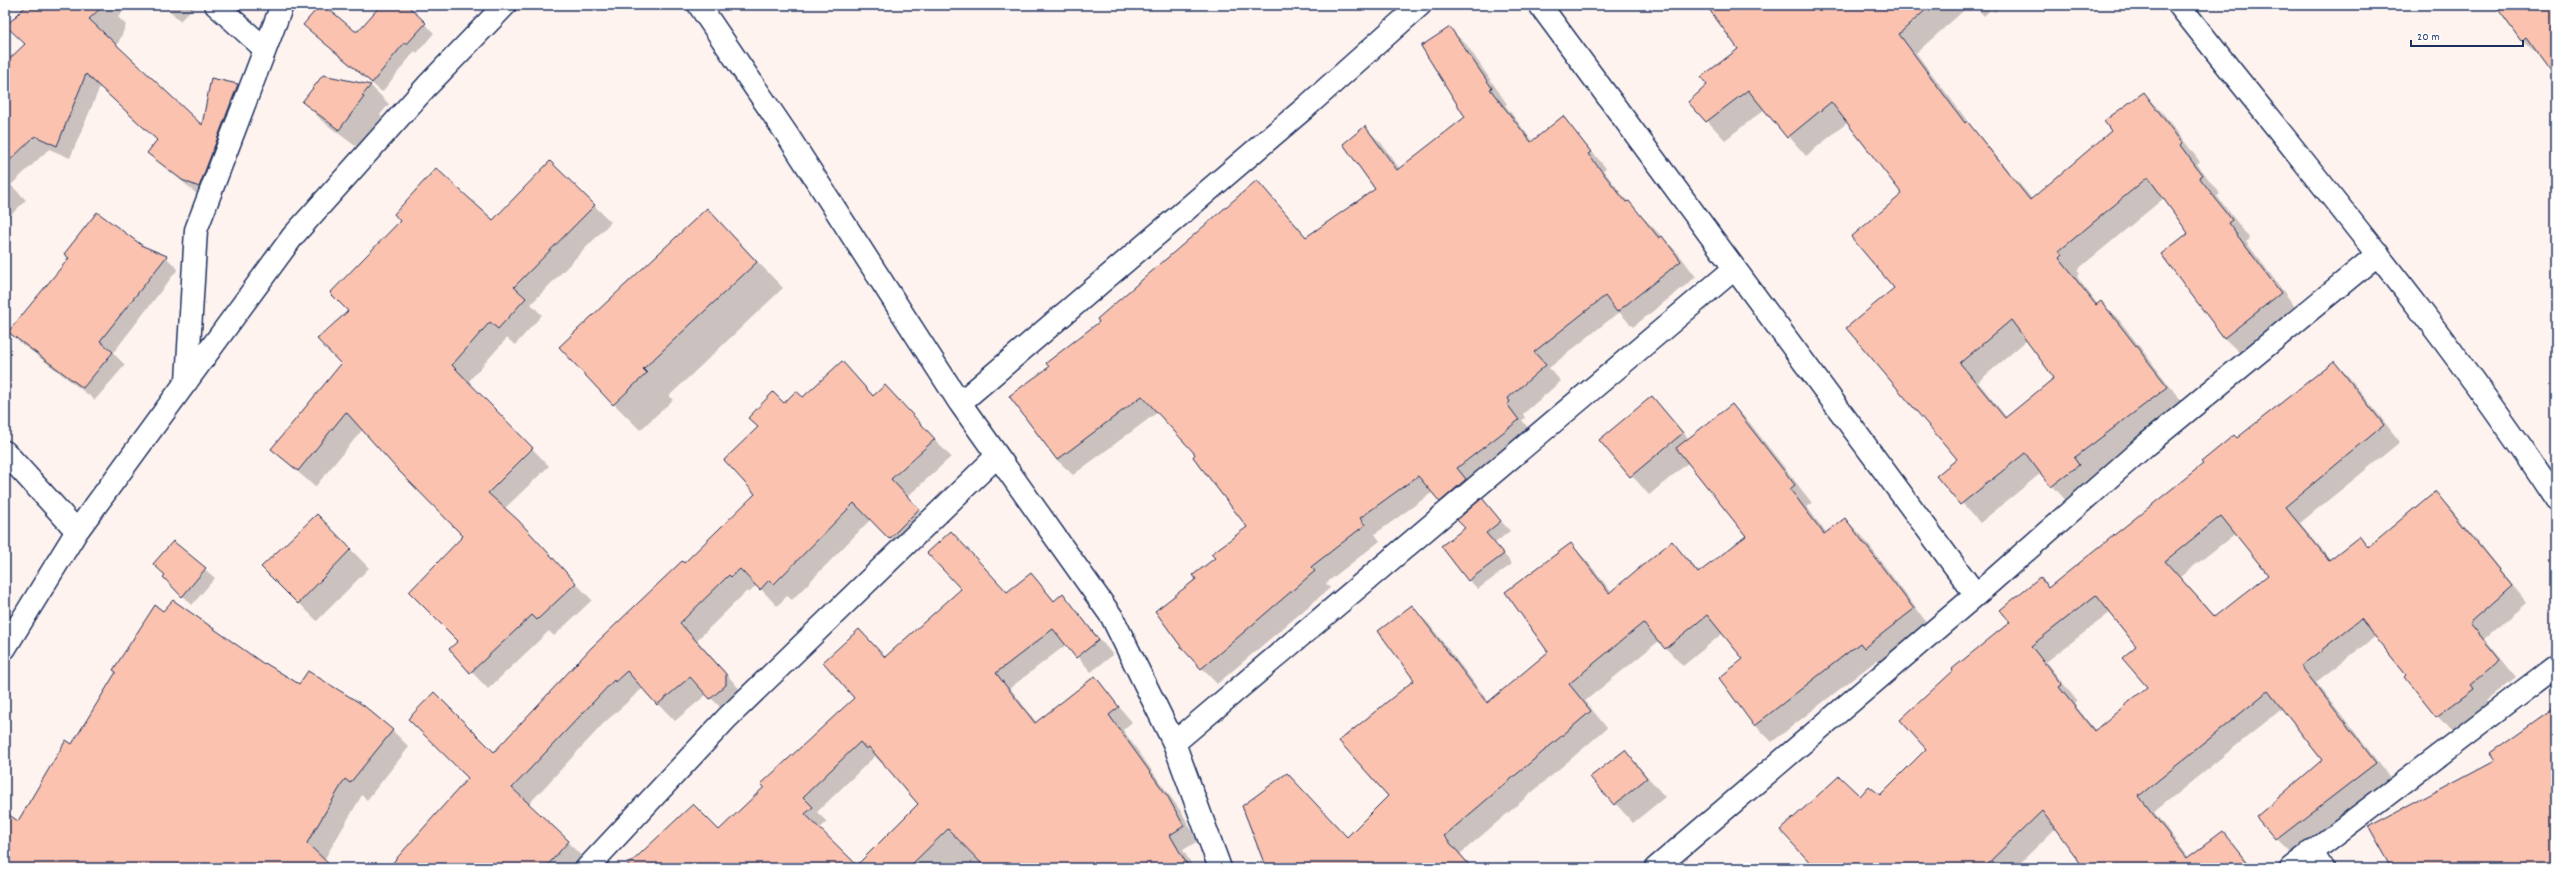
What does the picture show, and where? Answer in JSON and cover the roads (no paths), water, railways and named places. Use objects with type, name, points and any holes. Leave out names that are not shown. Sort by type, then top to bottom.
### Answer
[{"type":"street","points":[[216,5],[265,49]]},
{"type":"street","points":[[187,380],[196,230],[282,5]]},
{"type":"street","points":[[5,648],[77,531],[293,236],[427,86],[505,5]]},
{"type":"street","points":[[699,5],[788,136],[960,403],[1112,618],[1174,742],[1220,868]]},
{"type":"street","points":[[960,403],[1300,112],[1420,5]]},
{"type":"street","points":[[1540,5],[1976,595]]},
{"type":"street","points":[[2178,5],[2378,254],[2513,433],[2556,500]]},
{"type":"street","points":[[1656,868],[1976,595],[2146,445],[2378,254]]},
{"type":"street","points":[[1174,742],[1734,269]]},
{"type":"street","points":[[5,452],[77,531]]},
{"type":"street","points":[[587,868],[728,718],[997,456]]},
{"type":"street","points":[[2290,868],[2316,860],[2556,666]]}]
